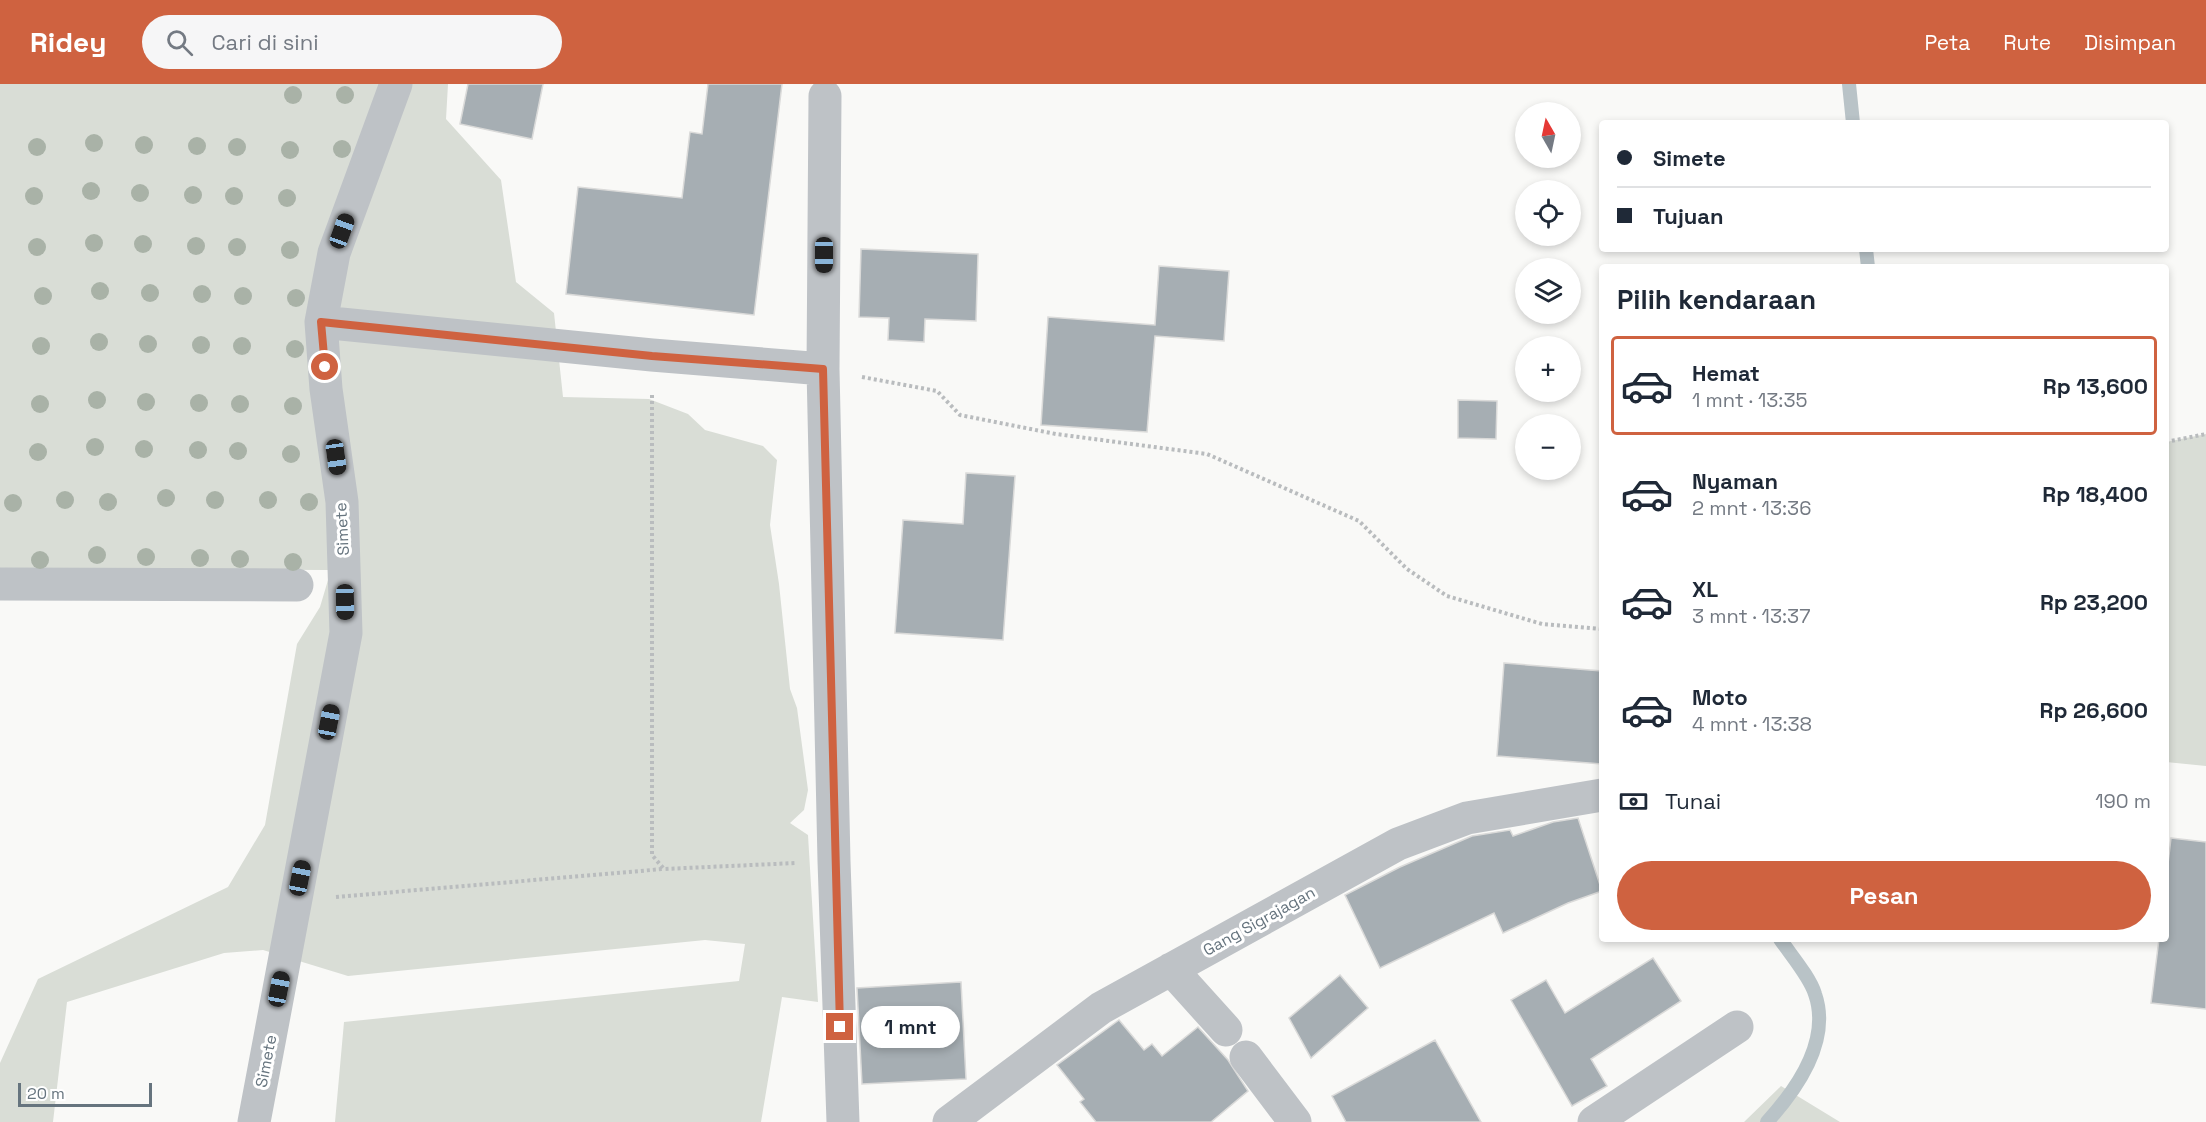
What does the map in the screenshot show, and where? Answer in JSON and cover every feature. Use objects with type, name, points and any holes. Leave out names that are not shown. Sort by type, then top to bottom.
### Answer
[{"type":"street","name":"Simete","points":[[254,1122],[346,633],[342,502],[326,389],[321,322],[334,253],[396,84]]},
{"type":"street","points":[[825,96],[823,369],[834,861],[843,1122]]},
{"type":"street","points":[[321,322],[652,356],[823,369]]},
{"type":"street","points":[[0,584],[297,585]]},
{"type":"street","name":"Gang Sigrajagan","points":[[949,1122],[1101,1008],[1398,844],[1467,818],[1599,796]]},
{"type":"street","points":[[1171,969],[1226,1030]]},
{"type":"street","points":[[1594,1122],[1737,1027]]},
{"type":"street","points":[[1246,1057],[1295,1122]]},
{"type":"path","points":[[652,356],[652,855],[664,869]]},
{"type":"path","points":[[823,369],[937,391],[960,415],[1056,434],[1207,454],[1359,521],[1407,569],[1447,596],[1542,624],[1599,629]]},
{"type":"path","points":[[2169,441],[2206,434]]},
{"type":"path","points":[[296,900],[664,869],[834,861]]},
{"type":"shaded area","points":[[0,84],[448,84],[446,119],[501,180],[516,282],[554,313],[563,397],[649,399],[688,414],[705,430],[763,446],[777,460],[770,525],[790,689],[797,708],[808,790],[804,810],[790,823],[808,835],[818,1002],[782,997],[761,1122],[335,1122],[344,1022],[739,981],[745,944],[705,940],[348,976],[263,950],[224,953],[67,1002],[53,1122],[0,1122],[0,1063],[38,979],[228,887],[265,825],[297,644],[320,607],[331,570],[0,569]]},
{"type":"shaded area","points":[[2206,434],[2206,766],[2169,762],[2169,441]]},
{"type":"shaded area","points":[[1781,1086],[1840,1122],[1744,1122]]},
{"type":"building","points":[[468,84],[543,84],[532,139],[460,124]]},
{"type":"building","points":[[708,84],[782,84],[754,315],[566,294],[578,187],[682,198],[690,132],[702,134]]},
{"type":"building","points":[[861,249],[978,254],[976,321],[925,319],[924,342],[888,340],[889,318],[859,317]]},
{"type":"building","points":[[1159,266],[1229,271],[1224,341],[1155,336],[1147,432],[1041,425],[1048,317],[1155,325]]},
{"type":"building","points":[[1458,400],[1497,401],[1496,439],[1458,438]]},
{"type":"building","points":[[966,473],[1015,476],[1003,640],[895,633],[903,520],[963,524]]},
{"type":"building","points":[[1504,663],[1599,671],[1599,764],[1497,756]]},
{"type":"building","points":[[1578,818],[1599,882],[1599,892],[1568,903],[1503,933],[1494,913],[1380,968],[1345,895],[1400,867],[1472,836],[1510,830],[1513,836],[1553,822]]},
{"type":"building","points":[[2171,838],[2206,842],[2206,1009],[2151,1003],[2159,942],[2169,942]]},
{"type":"building","points":[[1653,958],[1681,1001],[1591,1059],[1607,1086],[1572,1106],[1511,1000],[1546,980],[1565,1013]]},
{"type":"building","points":[[1340,975],[1368,1008],[1311,1058],[1289,1018]]},
{"type":"building","points":[[961,982],[966,1079],[862,1084],[857,988]]},
{"type":"building","points":[[1119,1020],[1144,1050],[1152,1044],[1162,1056],[1198,1027],[1228,1060],[1248,1091],[1211,1122],[1096,1122],[1080,1102],[1084,1099],[1057,1065]]},
{"type":"building","points":[[1435,1040],[1481,1122],[1346,1122],[1332,1096]]},
{"type":"waterway","points":[[1849,84],[1853,120]]},
{"type":"waterway","points":[[1866,252],[1868,264]]},
{"type":"waterway","points":[[1767,1122],[1800,1079],[1815,1046],[1818,1029],[1819,1011],[1815,994],[1804,973],[1782,942]]},
{"type":"route","points":[[325,367],[321,322],[652,356],[823,369],[840,1027]]}]
